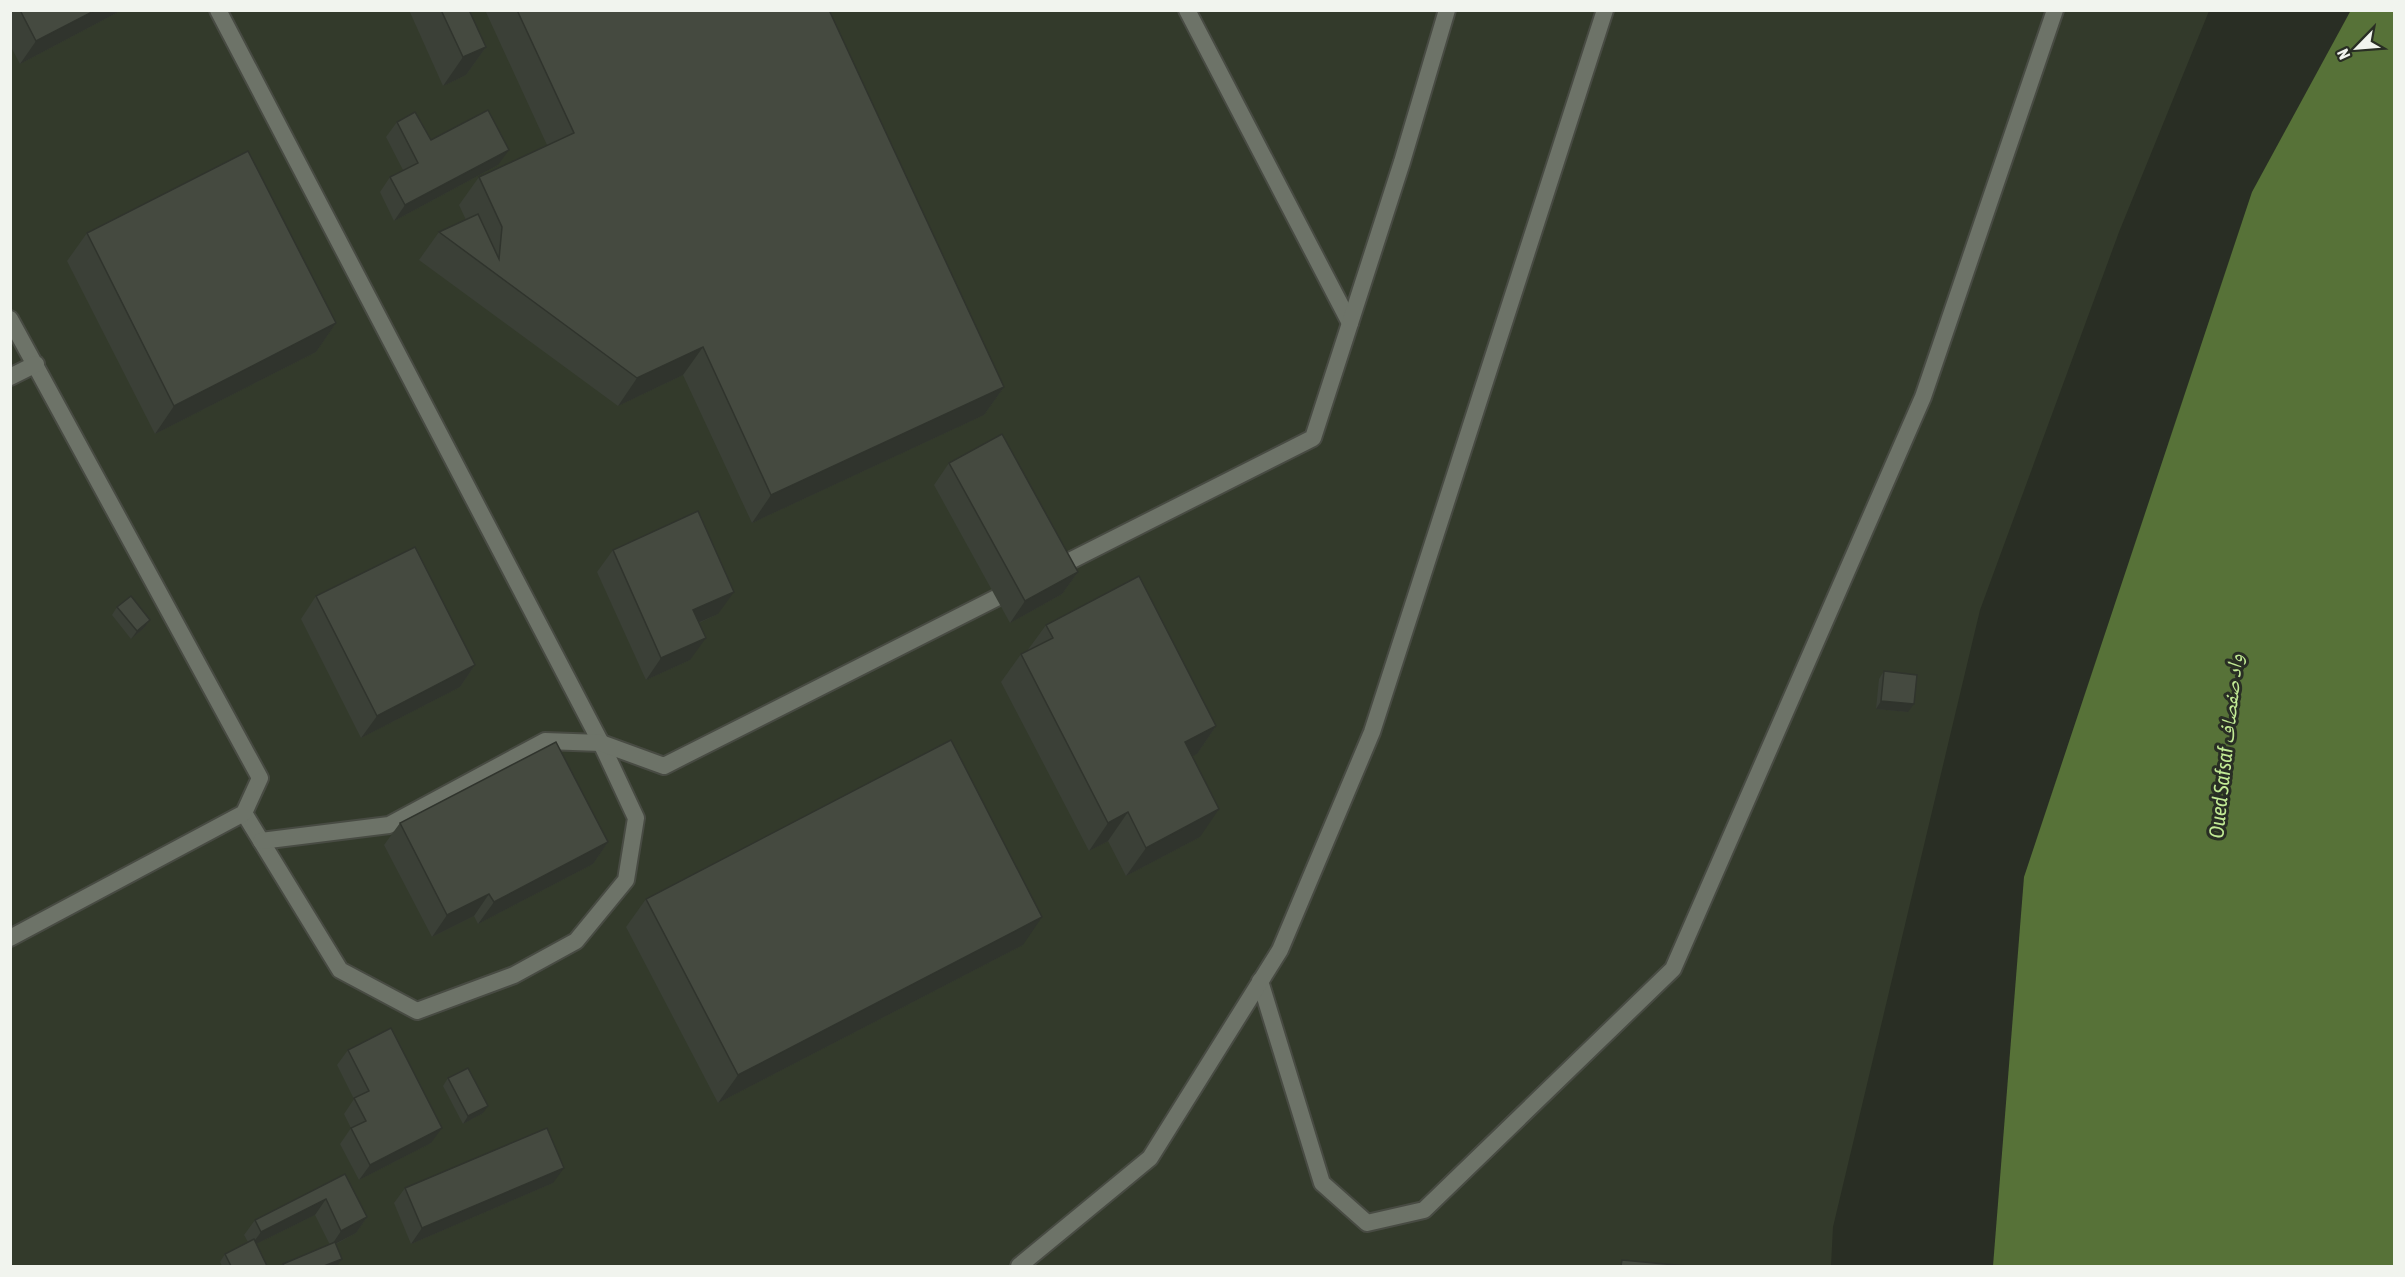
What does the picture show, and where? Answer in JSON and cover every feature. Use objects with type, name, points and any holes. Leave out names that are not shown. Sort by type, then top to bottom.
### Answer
[{"type":"lane","points":[[218,10],[601,743],[636,818],[626,880],[576,941],[514,975],[417,1011],[340,970],[244,813]]},
{"type":"lane","points":[[1187,10],[1350,323]]},
{"type":"lane","points":[[261,841],[389,825],[545,741],[601,743],[664,766],[1313,438],[1402,162],[1447,10]]},
{"type":"lane","points":[[1019,1266],[1150,1158],[1280,950],[1372,732],[1605,10]]},
{"type":"lane","points":[[1260,981],[1322,1184],[1366,1223],[1424,1210],[1673,969],[1923,397],[2055,10]]},
{"type":"lane","points":[[10,319],[260,778],[244,813],[10,938]]},
{"type":"lane","points":[[10,377],[36,364]]},
{"type":"shaded area","points":[[10,11],[2209,11],[2119,232],[1980,610],[1833,1227],[1831,1266],[11,1266]]},
{"type":"water","name":"Oued Safsaf واد صفصاف","points":[[2351,10],[2394,11],[2394,1266],[1993,1266],[2024,877],[2252,192]]},
{"type":"building","points":[[20,10],[96,10],[36,41]]},
{"type":"building","points":[[441,10],[469,10],[486,47],[463,57]]},
{"type":"building","points":[[517,10],[829,10],[1004,387],[771,495],[703,347],[637,378],[439,232],[478,214],[499,259],[502,227],[479,177],[574,133]]},
{"type":"building","points":[[488,110],[509,150],[405,205],[390,177],[418,163],[397,122],[415,112],[431,140]]},
{"type":"building","points":[[248,151],[336,323],[174,406],[87,233]]},
{"type":"building","points":[[1002,434],[1078,572],[1025,601],[949,463]]},
{"type":"building","points":[[698,511],[734,592],[693,610],[706,638],[661,658],[613,550]]},
{"type":"building","points":[[415,547],[475,665],[377,716],[316,596]]},
{"type":"building","points":[[1139,576],[1216,726],[1185,742],[1219,809],[1146,848],[1128,812],[1108,823],[1021,654],[1053,638],[1046,625]]},
{"type":"building","points":[[131,596],[150,620],[137,631],[117,607]]},
{"type":"building","points":[[1884,671],[1917,675],[1914,704],[1881,701]]},
{"type":"building","points":[[951,740],[1042,917],[738,1075],[646,899]]},
{"type":"building","points":[[556,742],[608,842],[494,902],[489,894],[447,915],[400,823]]},
{"type":"building","points":[[391,1028],[442,1128],[370,1165],[351,1128],[366,1121],[354,1098],[369,1091],[348,1050]]},
{"type":"building","points":[[468,1068],[488,1106],[468,1116],[448,1078]]},
{"type":"building","points":[[547,1128],[564,1168],[422,1228],[405,1188]]},
{"type":"building","points":[[345,1174],[367,1217],[341,1231],[326,1199],[261,1232],[255,1220]]},
{"type":"building","points":[[254,1239],[267,1266],[231,1266],[225,1254]]},
{"type":"building","points":[[335,1242],[342,1259],[324,1266],[284,1266],[283,1264]]},
{"type":"building","points":[[1622,1260],[1686,1266],[1621,1266]]}]
